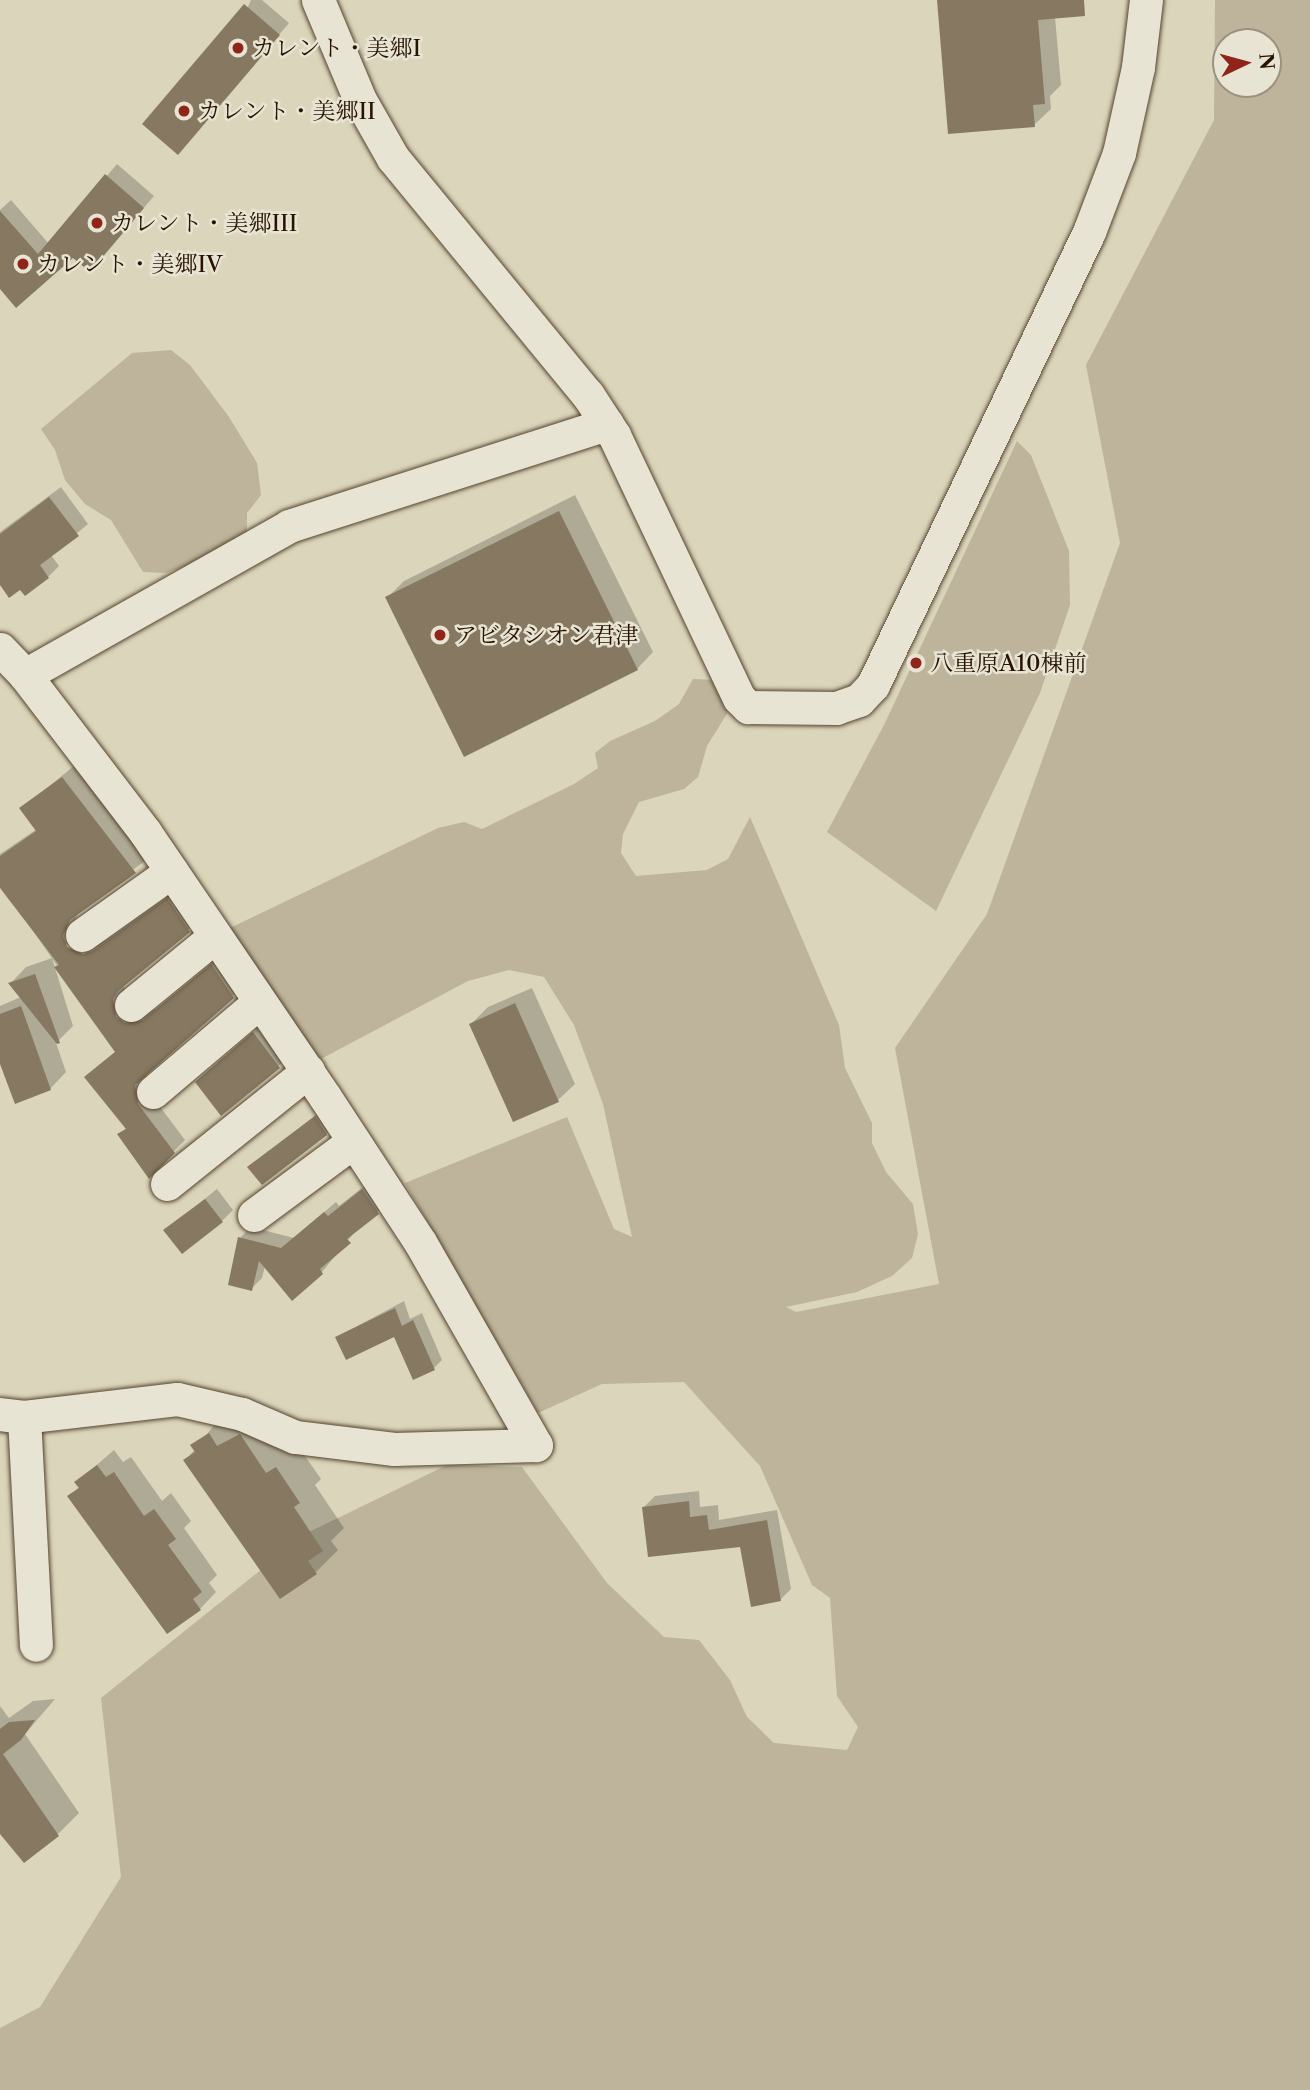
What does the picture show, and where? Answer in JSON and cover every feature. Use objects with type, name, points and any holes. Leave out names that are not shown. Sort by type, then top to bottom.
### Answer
[{"type":"street","points":[[318,0],[360,100],[393,158],[607,424],[632,468],[739,698],[748,708],[836,708],[859,700],[873,685],[1089,232],[1119,153],[1138,67],[1146,0]]},
{"type":"street","points":[[25,675],[289,526],[607,424]]},
{"type":"street","points":[[0,649],[25,675],[172,871],[213,938],[307,1071],[420,1242],[536,1445],[394,1449],[295,1437],[242,1414],[177,1399],[12,1416],[36,1645]]},
{"type":"street","points":[[82,935],[172,871]]},
{"type":"street","points":[[131,1005],[213,938]]},
{"type":"street","points":[[153,1092],[259,1002]]},
{"type":"street","points":[[167,1184],[307,1071]]},
{"type":"street","points":[[254,1215],[354,1141]]},
{"type":"shaded area","points":[[1215,0],[1310,0],[1310,2090],[0,2090],[0,2028],[40,2007],[121,1877],[101,1698],[307,1533],[447,1465],[522,1467],[607,1583],[664,1637],[699,1640],[730,1680],[747,1717],[774,1743],[847,1750],[858,1727],[837,1696],[830,1598],[812,1585],[760,1466],[684,1382],[602,1384],[538,1413],[405,1183],[567,1117],[614,1229],[632,1237],[603,1104],[574,1025],[544,977],[509,970],[468,981],[319,1060],[226,930],[438,828],[464,822],[482,829],[574,784],[598,768],[595,753],[610,741],[655,721],[679,704],[693,679],[716,680],[728,712],[707,746],[698,777],[684,789],[639,802],[623,834],[621,853],[636,876],[707,870],[728,859],[750,817],[839,1025],[845,1068],[872,1123],[872,1143],[886,1172],[913,1204],[918,1234],[912,1258],[892,1276],[857,1292],[786,1307],[796,1312],[939,1284],[895,1048],[987,914],[1120,543],[1086,365],[1214,120],[1214,98],[1282,98],[1282,28],[1215,28]]},
{"type":"shaded area","points":[[171,350],[190,365],[229,417],[257,463],[261,495],[247,513],[247,536],[166,573],[143,572],[111,520],[85,504],[65,480],[55,450],[41,429],[132,353]]},
{"type":"shaded area","points":[[1017,441],[1031,455],[1069,551],[1070,605],[1040,693],[936,911],[827,832],[884,725]]},
{"type":"building","points":[[937,0],[1084,0],[1085,16],[1038,20],[1045,104],[1033,105],[1035,127],[948,134]]},
{"type":"building","points":[[244,4],[280,35],[178,155],[142,124]]},
{"type":"building","points":[[105,174],[144,208],[90,272],[73,258],[16,308],[0,289],[0,211],[38,254]]},
{"type":"building","points":[[49,497],[79,536],[40,565],[49,578],[25,596],[20,590],[9,598],[0,585],[0,534]]},
{"type":"building","name":"アビタシオン君津","points":[[559,511],[638,670],[464,757],[385,597]]},
{"type":"building","points":[[62,777],[136,873],[70,920],[63,936],[67,947],[83,954],[93,951],[167,898],[190,932],[118,991],[113,999],[116,1017],[125,1023],[143,1020],[211,964],[234,998],[135,1085],[138,1104],[175,1153],[149,1179],[117,1134],[126,1129],[84,1077],[115,1052],[54,967],[59,965],[0,888],[0,856],[36,831],[19,808]]},
{"type":"building","points":[[35,974],[60,1043],[57,1044],[8,983]]},
{"type":"building","points":[[515,1003],[559,1102],[513,1122],[469,1024]]},
{"type":"building","points":[[21,1006],[51,1090],[15,1104],[0,1064],[0,1014]]},
{"type":"building","points":[[253,1032],[280,1068],[221,1116],[195,1082]]},
{"type":"building","points":[[315,1116],[327,1135],[262,1185],[247,1167]]},
{"type":"building","points":[[362,1189],[379,1214],[347,1239],[351,1243],[320,1269],[323,1274],[292,1301],[259,1261],[252,1291],[228,1285],[238,1237],[281,1248],[324,1212],[328,1216]]},
{"type":"building","points":[[205,1199],[223,1222],[182,1254],[163,1230]]},
{"type":"building","points":[[395,1308],[402,1326],[413,1320],[435,1370],[413,1380],[394,1337],[346,1360],[335,1337]]},
{"type":"building","points":[[209,1433],[217,1446],[240,1434],[266,1473],[276,1467],[300,1503],[294,1507],[323,1551],[308,1561],[317,1574],[280,1599],[183,1460],[195,1452],[190,1445]]},
{"type":"building","points":[[97,1465],[106,1477],[114,1472],[144,1516],[154,1509],[176,1539],[168,1545],[202,1592],[193,1599],[201,1610],[167,1634],[67,1496],[79,1488],[74,1482]]},
{"type":"building","points":[[689,1501],[690,1517],[707,1515],[709,1530],[767,1520],[781,1601],[751,1607],[740,1547],[648,1557],[642,1507]]},
{"type":"building","points":[[35,1720],[21,1740],[3,1754],[59,1836],[24,1863],[0,1834],[0,1729],[9,1722]]},
{"type":"place","name":"カレント・美郷I","points":[[238,48]]},
{"type":"place","name":"カレント・美郷II","points":[[184,111]]},
{"type":"place","name":"カレント・美郷III","points":[[97,223]]},
{"type":"place","name":"カレント・美郷IV","points":[[23,264]]},
{"type":"place","name":"アビタシオン君津","points":[[440,635]]},
{"type":"place","name":"八重原A10棟前","points":[[916,663]]}]
